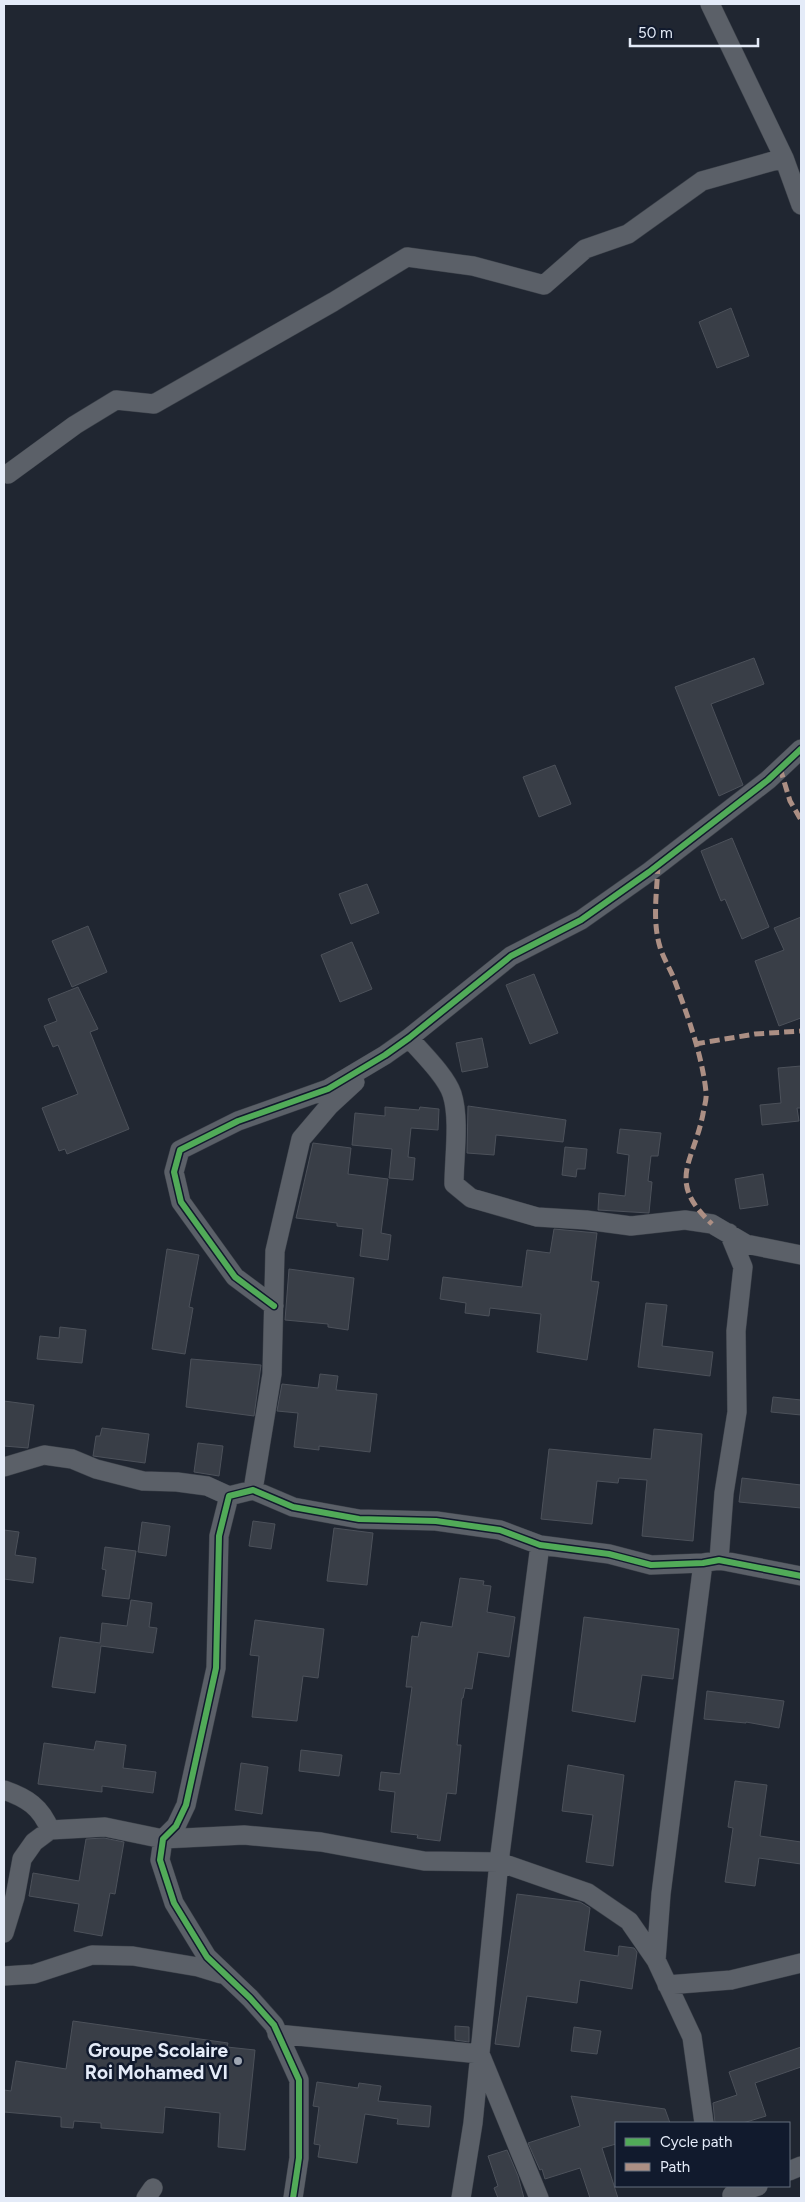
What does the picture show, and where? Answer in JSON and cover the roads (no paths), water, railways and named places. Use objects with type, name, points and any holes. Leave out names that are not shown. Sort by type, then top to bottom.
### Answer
[{"type":"street","points":[[710,4],[784,158],[801,205]]},
{"type":"street","points":[[8,474],[75,425],[116,400],[154,404],[333,302],[407,256],[473,266],[544,285],[585,249],[628,234],[702,181],[784,158]]},
{"type":"street","points":[[274,1306],[235,1277],[181,1202],[174,1172],[180,1150],[238,1121],[328,1089],[385,1055],[511,956],[582,920],[649,872],[768,780],[801,749]]},
{"type":"street","points":[[409,1038],[432,1064],[452,1092],[456,1112],[454,1184],[471,1198],[537,1217],[586,1220],[631,1226],[685,1220],[712,1224],[746,1244],[801,1255]]},
{"type":"street","points":[[253,1490],[272,1374],[275,1251],[301,1139],[329,1106],[385,1055]]},
{"type":"street","points":[[656,1960],[661,1894],[711,1562],[737,1412],[736,1330],[743,1267],[729,1233]]},
{"type":"street","points":[[4,1467],[44,1455],[72,1459],[96,1469],[143,1481],[177,1482],[207,1486],[229,1496],[253,1490],[293,1507],[359,1519],[436,1521],[500,1530],[540,1545],[609,1554],[651,1565],[711,1562],[801,1576]]},
{"type":"street","points":[[229,1496],[219,1536],[216,1668],[186,1805],[176,1826],[163,1839],[160,1860],[174,1903],[207,1957],[250,1998],[274,2025],[298,2080],[298,2158],[293,2198]]},
{"type":"street","points":[[461,2198],[473,2123],[499,1862],[540,1545]]},
{"type":"street","points":[[4,1790],[27,1800],[44,1815],[50,1830]]},
{"type":"street","points":[[4,1933],[15,1897],[22,1859],[34,1842],[50,1830],[105,1827],[163,1839],[244,1835],[321,1842],[424,1862],[499,1862],[588,1893],[630,1921],[656,1960],[692,2037],[704,2122]]},
{"type":"street","points":[[4,1976],[34,1974],[92,1955],[133,1956],[198,1967],[227,1976]]},
{"type":"street","points":[[667,1984],[732,1980],[801,1964]]},
{"type":"street","points":[[278,2034],[480,2054]]},
{"type":"street","points":[[480,2054],[539,2198]]},
{"type":"street","points":[[731,2193],[754,2187]]},
{"type":"place","name":"Groupe Scolaire Roi Mohamed VI","points":[[238,2061]]}]
